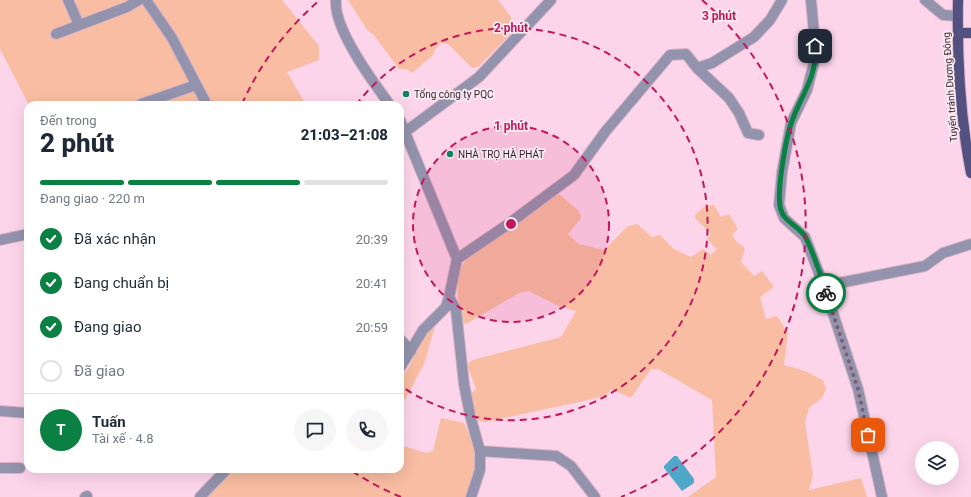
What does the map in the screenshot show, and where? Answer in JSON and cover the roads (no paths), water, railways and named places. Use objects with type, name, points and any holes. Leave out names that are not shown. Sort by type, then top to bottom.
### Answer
[{"type":"main road","name":"Tuyến tránh Dương Đông","points":[[958,0],[958,33],[965,140],[971,173]]},
{"type":"main road","points":[[958,33],[971,33]]},
{"type":"street","points":[[68,0],[80,25]]},
{"type":"street","points":[[56,34],[127,7],[139,0]]},
{"type":"street","points":[[146,0],[172,38],[205,101]]},
{"type":"street","points":[[336,0],[337,17],[345,36],[387,101]]},
{"type":"street","points":[[404,132],[479,76],[551,0]]},
{"type":"street","points":[[697,68],[712,63],[754,37],[770,20],[782,0]]},
{"type":"street","points":[[811,0],[816,55],[807,90],[791,123],[782,172],[779,205],[784,218],[805,237],[824,286],[858,389],[882,497]]},
{"type":"street","points":[[925,0],[944,15],[958,16]]},
{"type":"street","points":[[457,259],[507,225],[574,175],[605,132],[670,55],[686,54],[697,68],[729,98],[739,113],[748,134],[759,135]]},
{"type":"street","points":[[150,101],[196,85]]},
{"type":"street","points":[[404,135],[457,259],[446,307],[423,330],[404,362]]},
{"type":"street","points":[[0,240],[24,235]]},
{"type":"street","points":[[824,286],[926,266],[943,253],[971,244]]},
{"type":"street","points":[[449,297],[456,310],[464,384],[470,416],[480,451],[480,470],[471,497]]},
{"type":"street","points":[[404,343],[411,351]]},
{"type":"street","points":[[0,411],[24,413]]},
{"type":"street","points":[[480,451],[556,456],[572,466],[595,497]]},
{"type":"street","points":[[0,468],[20,468]]},
{"type":"street","points":[[200,497],[223,473]]},
{"type":"water","points":[[674,456],[677,456],[694,479],[694,483],[682,491],[664,468],[664,466]]},
{"type":"place","name":"Tổng công ty PQC","points":[[406,94]]},
{"type":"place","name":"NHÀ TRỌ HÀ PHÁT","points":[[450,154]]}]
